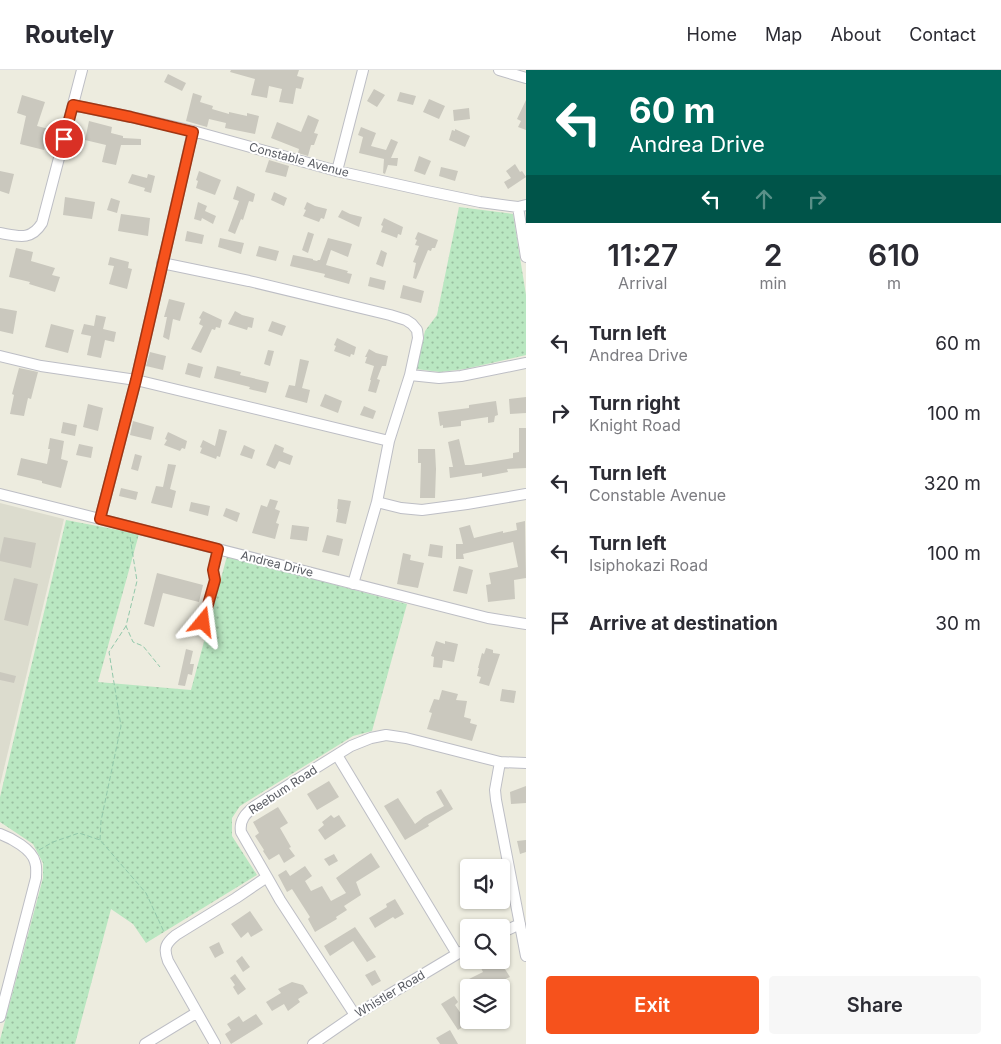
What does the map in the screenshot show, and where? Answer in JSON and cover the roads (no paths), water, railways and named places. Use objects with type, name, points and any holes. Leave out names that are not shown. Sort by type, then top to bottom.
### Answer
[{"type":"street","points":[[0,233],[24,236],[32,234],[42,223],[82,70]]},
{"type":"street","points":[[337,171],[363,70]]},
{"type":"street","points":[[499,70],[526,78]]},
{"type":"street","name":"Constable Avenue","points":[[73,105],[193,132],[337,171],[480,202],[522,206]]},
{"type":"street","points":[[100,519],[136,380],[193,132]]},
{"type":"street","points":[[522,206],[526,257]]},
{"type":"street","points":[[162,263],[249,280],[406,320],[417,330],[418,338],[410,375],[389,441],[376,502],[354,584]]},
{"type":"street","points":[[0,356],[41,366],[136,380],[389,441]]},
{"type":"street","points":[[410,375],[439,378],[526,363]]},
{"type":"street","points":[[376,502],[401,508],[422,510],[440,509],[526,494]]},
{"type":"street","name":"Andrea Drive","points":[[0,497],[100,519],[488,618],[526,624]]},
{"type":"street","name":"Reebum Road","points":[[355,1015],[280,900],[241,832],[240,825],[243,818],[255,806],[351,746],[371,738],[386,735],[406,738],[500,762],[526,763]]},
{"type":"street","points":[[336,756],[457,954]]},
{"type":"street","points":[[500,762],[495,790],[496,800],[526,956]]},
{"type":"street","points":[[0,834],[27,849],[36,862],[36,878],[0,1017]]},
{"type":"street","points":[[214,1044],[168,961],[165,949],[169,941],[176,935],[267,877]]},
{"type":"street","points":[[510,929],[520,924]]},
{"type":"street","name":"Whistler Road","points":[[313,1044],[355,1015],[460,952]]},
{"type":"street","points":[[145,1044],[196,1013]]},
{"type":"lane","points":[[203,622],[215,580],[213,570],[218,549]]}]
